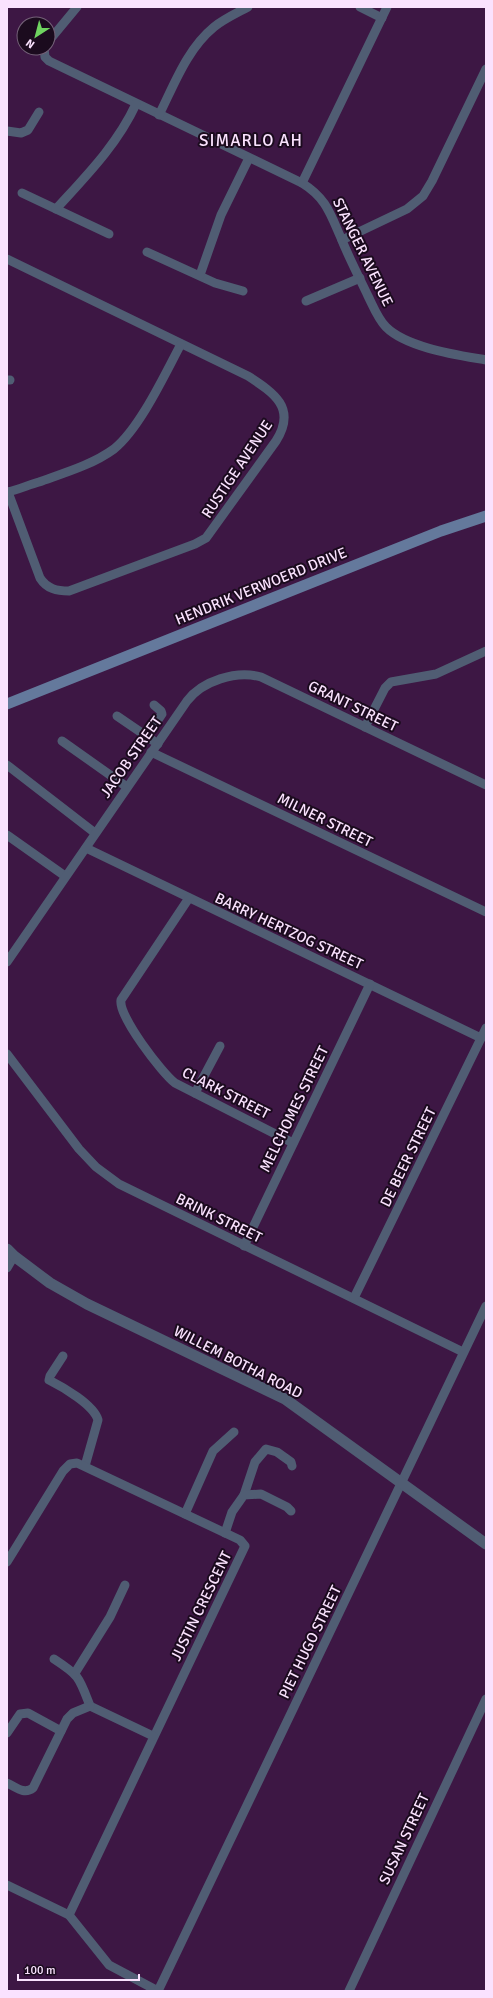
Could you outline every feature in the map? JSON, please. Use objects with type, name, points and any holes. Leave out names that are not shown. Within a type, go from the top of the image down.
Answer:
[{"type":"main road","name":"HENDRIK VERWOERD DRIVE","points":[[7,704],[33,695],[48,687],[441,531],[486,516]]},
{"type":"main road","name":"HENDRIK VERWOERD DRIVE","points":[[7,696],[48,687]]},
{"type":"street","points":[[56,32],[77,7]]},
{"type":"street","points":[[159,115],[187,60],[205,35],[222,21],[248,7]]},
{"type":"street","points":[[360,7],[382,18]]},
{"type":"street","points":[[302,183],[387,7]]},
{"type":"street","name":"STANGER AVENUE","points":[[44,56],[46,59],[136,104],[302,183],[316,193],[325,203],[381,321],[390,331],[408,340],[442,352],[486,360]]},
{"type":"street","points":[[342,240],[407,209],[423,196],[432,181],[486,69]]},
{"type":"street","points":[[56,209],[123,130],[136,104]]},
{"type":"street","points":[[7,131],[21,133],[28,130],[38,112]]},
{"type":"street","points":[[200,275],[221,214],[249,158]]},
{"type":"street","points":[[22,193],[109,234]]},
{"type":"street","points":[[147,252],[222,286],[243,291]]},
{"type":"street","name":"RUSTIGE AVENUE","points":[[7,259],[225,364],[260,384],[278,399],[284,413],[284,423],[280,435],[215,528],[206,538],[195,544],[69,591],[61,591],[49,587],[40,578],[8,492]]},
{"type":"street","points":[[306,302],[360,278]]},
{"type":"street","points":[[8,492],[69,471],[102,456],[115,448],[138,421],[160,385],[181,344]]},
{"type":"street","points":[[365,727],[385,688],[391,682],[436,674],[486,652]]},
{"type":"street","name":"GRANT STREET","points":[[205,686],[236,675],[253,674],[486,785]]},
{"type":"street","name":"JACOB STREET","points":[[86,848],[127,786],[191,696],[205,686]]},
{"type":"street","points":[[147,736],[162,714],[154,704]]},
{"type":"street","points":[[117,716],[158,744]]},
{"type":"street","points":[[62,741],[127,786]]},
{"type":"street","name":"MILNER STREET","points":[[151,752],[486,912]]},
{"type":"street","points":[[7,765],[95,833]]},
{"type":"street","points":[[7,835],[65,876]]},
{"type":"street","points":[[7,962],[65,876],[86,848]]},
{"type":"street","name":"BARRY HERTZOG STREET","points":[[86,848],[481,1038]]},
{"type":"street","name":"CLARK STREET","points":[[189,898],[121,1000],[120,1005],[124,1017],[164,1074],[175,1084],[293,1143]]},
{"type":"street","name":"MELCHOMES STREET","points":[[244,1246],[370,984]]},
{"type":"street","name":"DE BEER STREET","points":[[354,1298],[486,1028]]},
{"type":"street","points":[[195,1093],[220,1046]]},
{"type":"street","name":"BRINK STREET","points":[[7,1054],[79,1149],[96,1167],[131,1191],[463,1352]]},
{"type":"street","points":[[7,1268],[11,1253]]},
{"type":"street","name":"WILLEM BOTHA ROAD","points":[[11,1253],[50,1283],[87,1304],[282,1397],[486,1544]]},
{"type":"street","name":"PIET HUGO STREET","points":[[158,1991],[486,1306]]},
{"type":"street","points":[[63,1356],[49,1380],[78,1398],[95,1414],[98,1420],[85,1466]]},
{"type":"street","points":[[185,1514],[213,1451],[234,1432]]},
{"type":"street","points":[[225,1533],[232,1512],[244,1495],[256,1462],[266,1449],[277,1452],[291,1462],[292,1466]]},
{"type":"street","name":"JUSTIN CRESCENT","points":[[7,1562],[66,1468],[70,1464],[77,1463],[240,1540],[245,1546],[68,1915]]},
{"type":"street","points":[[244,1495],[261,1494],[287,1507],[291,1511]]},
{"type":"street","points":[[75,1673],[115,1609],[125,1586]]},
{"type":"street","points":[[54,1659],[75,1673],[81,1681],[90,1706],[153,1736]]},
{"type":"street","name":"SUSAN STREET","points":[[349,1991],[486,1699]]},
{"type":"street","points":[[7,1783],[24,1791],[28,1791],[33,1788],[67,1719],[73,1713],[90,1706]]},
{"type":"street","points":[[7,1733],[20,1714],[24,1712],[60,1731]]},
{"type":"street","points":[[7,1885],[68,1915],[110,1965],[158,1991]]},
{"type":"district","name":"SIMARLO AH","points":[[251,140]]}]
